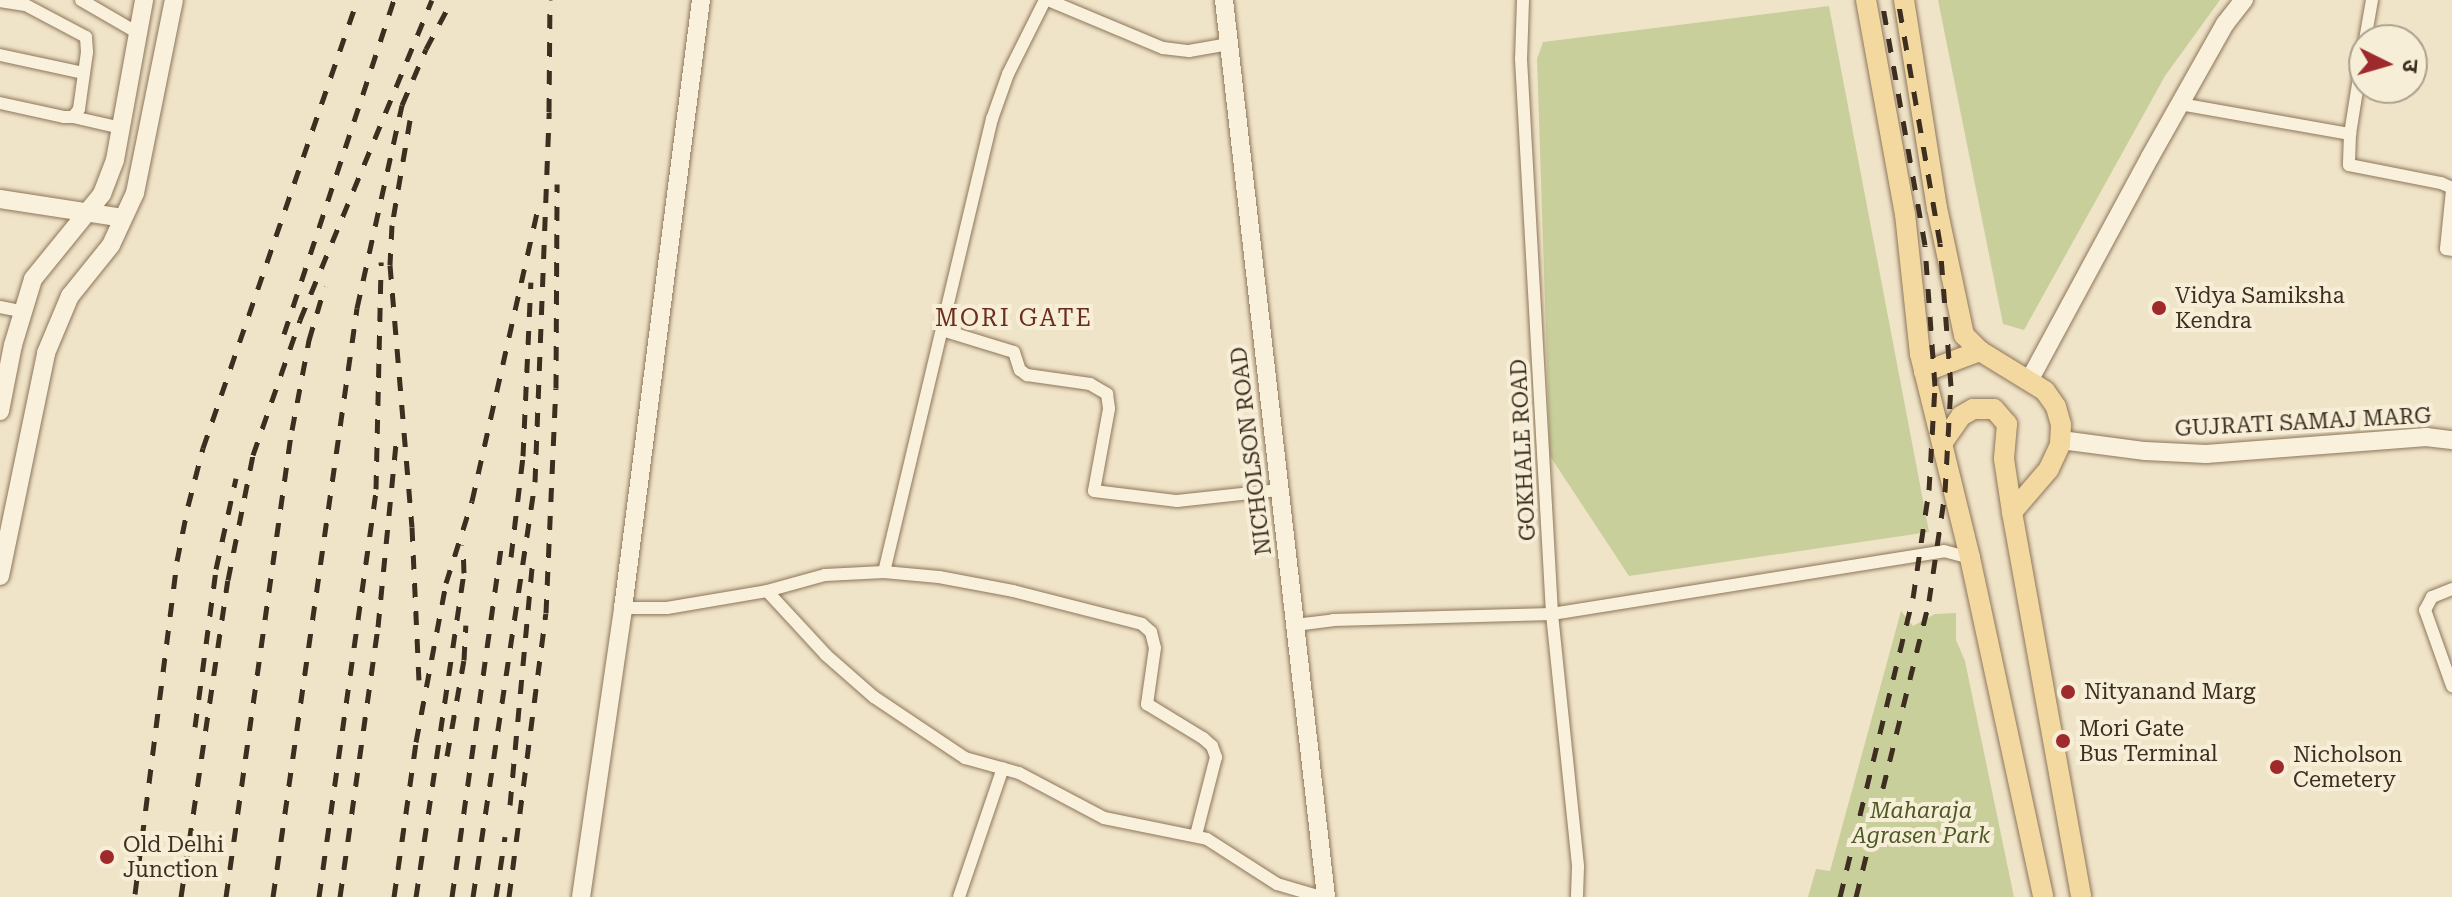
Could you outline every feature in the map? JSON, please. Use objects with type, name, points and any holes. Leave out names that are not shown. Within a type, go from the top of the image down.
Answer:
[{"type":"main road","points":[[1866,0],[1905,214],[1924,372],[1970,558],[2043,897]]},
{"type":"main road","points":[[1904,0],[1937,208],[1964,335],[1980,351],[2030,379],[2045,391],[2056,407],[2061,440],[2049,469],[2012,512]]},
{"type":"main road","points":[[1905,214],[1937,208]]},
{"type":"main road","points":[[1924,372],[1980,351]]},
{"type":"main road","points":[[1943,442],[1967,412],[1986,407],[2000,413],[2008,431],[2004,459],[2012,512],[2081,897]]},
{"type":"street","points":[[81,0],[138,33]]},
{"type":"street","points":[[0,411],[13,345],[33,279],[102,194],[115,160],[144,0]]},
{"type":"street","points":[[0,576],[46,353],[70,296],[111,245],[135,193],[174,0]]},
{"type":"street","points":[[581,897],[623,608],[701,0]]},
{"type":"street","points":[[884,572],[999,97],[1046,0],[1172,51],[1197,51],[1227,44]]},
{"type":"street","name":"NICHOLSON ROAD","points":[[1224,0],[1323,897]]},
{"type":"street","name":"GOKHALE ROAD","points":[[1523,0],[1521,59],[1552,614],[1578,867],[1577,897]]},
{"type":"street","points":[[2030,379],[2225,24],[2244,0]]},
{"type":"street","points":[[2368,24],[2372,0]]},
{"type":"street","points":[[0,1],[21,2],[86,37],[79,109],[73,117]]},
{"type":"street","points":[[0,55],[84,73]]},
{"type":"street","points":[[0,103],[121,128]]},
{"type":"street","points":[[2180,104],[2350,134]]},
{"type":"street","points":[[2355,104],[2349,165],[2441,183],[2452,189],[2446,249],[2452,250]]},
{"type":"street","points":[[0,199],[123,218]]},
{"type":"street","points":[[0,307],[25,312]]},
{"type":"street","points":[[942,330],[1014,352],[1020,370],[1027,375],[1090,384],[1107,394],[1109,409],[1094,491],[1177,501],[1279,490]]},
{"type":"street","name":"GUJRATI SAMAJ MARG","points":[[2061,440],[2145,451],[2206,454],[2426,437],[2452,440]]},
{"type":"street","points":[[1295,625],[1333,620],[1552,614],[1944,551],[1970,558]]},
{"type":"street","points":[[623,608],[667,608],[767,591],[825,575],[884,572],[939,577],[1013,591],[1148,628],[1155,648],[1147,704],[1203,738],[1212,746],[1216,757],[1196,835]]},
{"type":"street","points":[[2452,589],[2432,597],[2425,610],[2452,686]]},
{"type":"street","points":[[767,591],[826,655],[874,697],[965,758],[1031,778],[1104,818],[1196,835],[1277,884],[1323,897]]},
{"type":"street","points":[[959,897],[1003,768]]},
{"type":"green space","points":[[1938,0],[2220,0],[2165,76],[2024,330],[2003,324]]},
{"type":"green space","points":[[1829,6],[1929,532],[1629,576],[1550,456],[1537,59],[1543,42]]},
{"type":"green space","name":"Maharaja Agrasen Park","points":[[1901,611],[1913,626],[1935,614],[1956,613],[1956,640],[1965,661],[2014,897],[1808,897],[1816,869],[1830,871]]},
{"type":"railway","points":[[135,894],[177,561],[188,506],[203,448],[357,0]]},
{"type":"railway","points":[[284,334],[394,0]]},
{"type":"railway","points":[[181,897],[228,580],[253,455],[300,320],[432,0]]},
{"type":"railway","points":[[273,897],[357,308],[402,105],[426,49],[452,0]]},
{"type":"railway","points":[[473,897],[535,482],[549,112],[550,0]]},
{"type":"railway","points":[[1840,897],[1913,598],[1929,490],[1935,386],[1925,245],[1882,0]]},
{"type":"railway","points":[[1856,897],[1929,601],[1945,492],[1951,386],[1940,243],[1898,0]]},
{"type":"railway","points":[[410,120],[392,225],[390,265],[412,527],[419,680]]},
{"type":"railway","points":[[509,897],[546,613],[556,388],[557,184]]},
{"type":"railway","points":[[394,897],[416,742],[446,583],[472,501],[537,212]]},
{"type":"railway","points":[[319,897],[376,489],[381,262]]},
{"type":"railway","points":[[511,557],[523,456],[531,282]]},
{"type":"railway","points":[[226,897],[292,430],[309,340],[325,286]]},
{"type":"railway","points":[[340,897],[378,627],[396,442]]},
{"type":"railway","points":[[195,727],[216,569],[236,478]]},
{"type":"railway","points":[[452,897],[502,541]]},
{"type":"railway","points":[[416,897],[464,573],[463,545]]},
{"type":"railway","points":[[510,805],[532,566]]},
{"type":"railway","points":[[447,756],[464,660],[466,625]]},
{"type":"railway","points":[[496,897],[505,837]]},
{"type":"place","name":"Vidya Samiksha Kendra","points":[[2159,308]]},
{"type":"place","name":"Nityanand Marg","points":[[2068,692]]},
{"type":"place","name":"Mori Gate Bus Terminal","points":[[2063,741]]},
{"type":"place","name":"Nicholson Cemetery","points":[[2277,767]]},
{"type":"place","name":"Old Delhi Junction","points":[[107,857]]},
{"type":"district","name":"MORI GATE","points":[[1014,319]]}]
